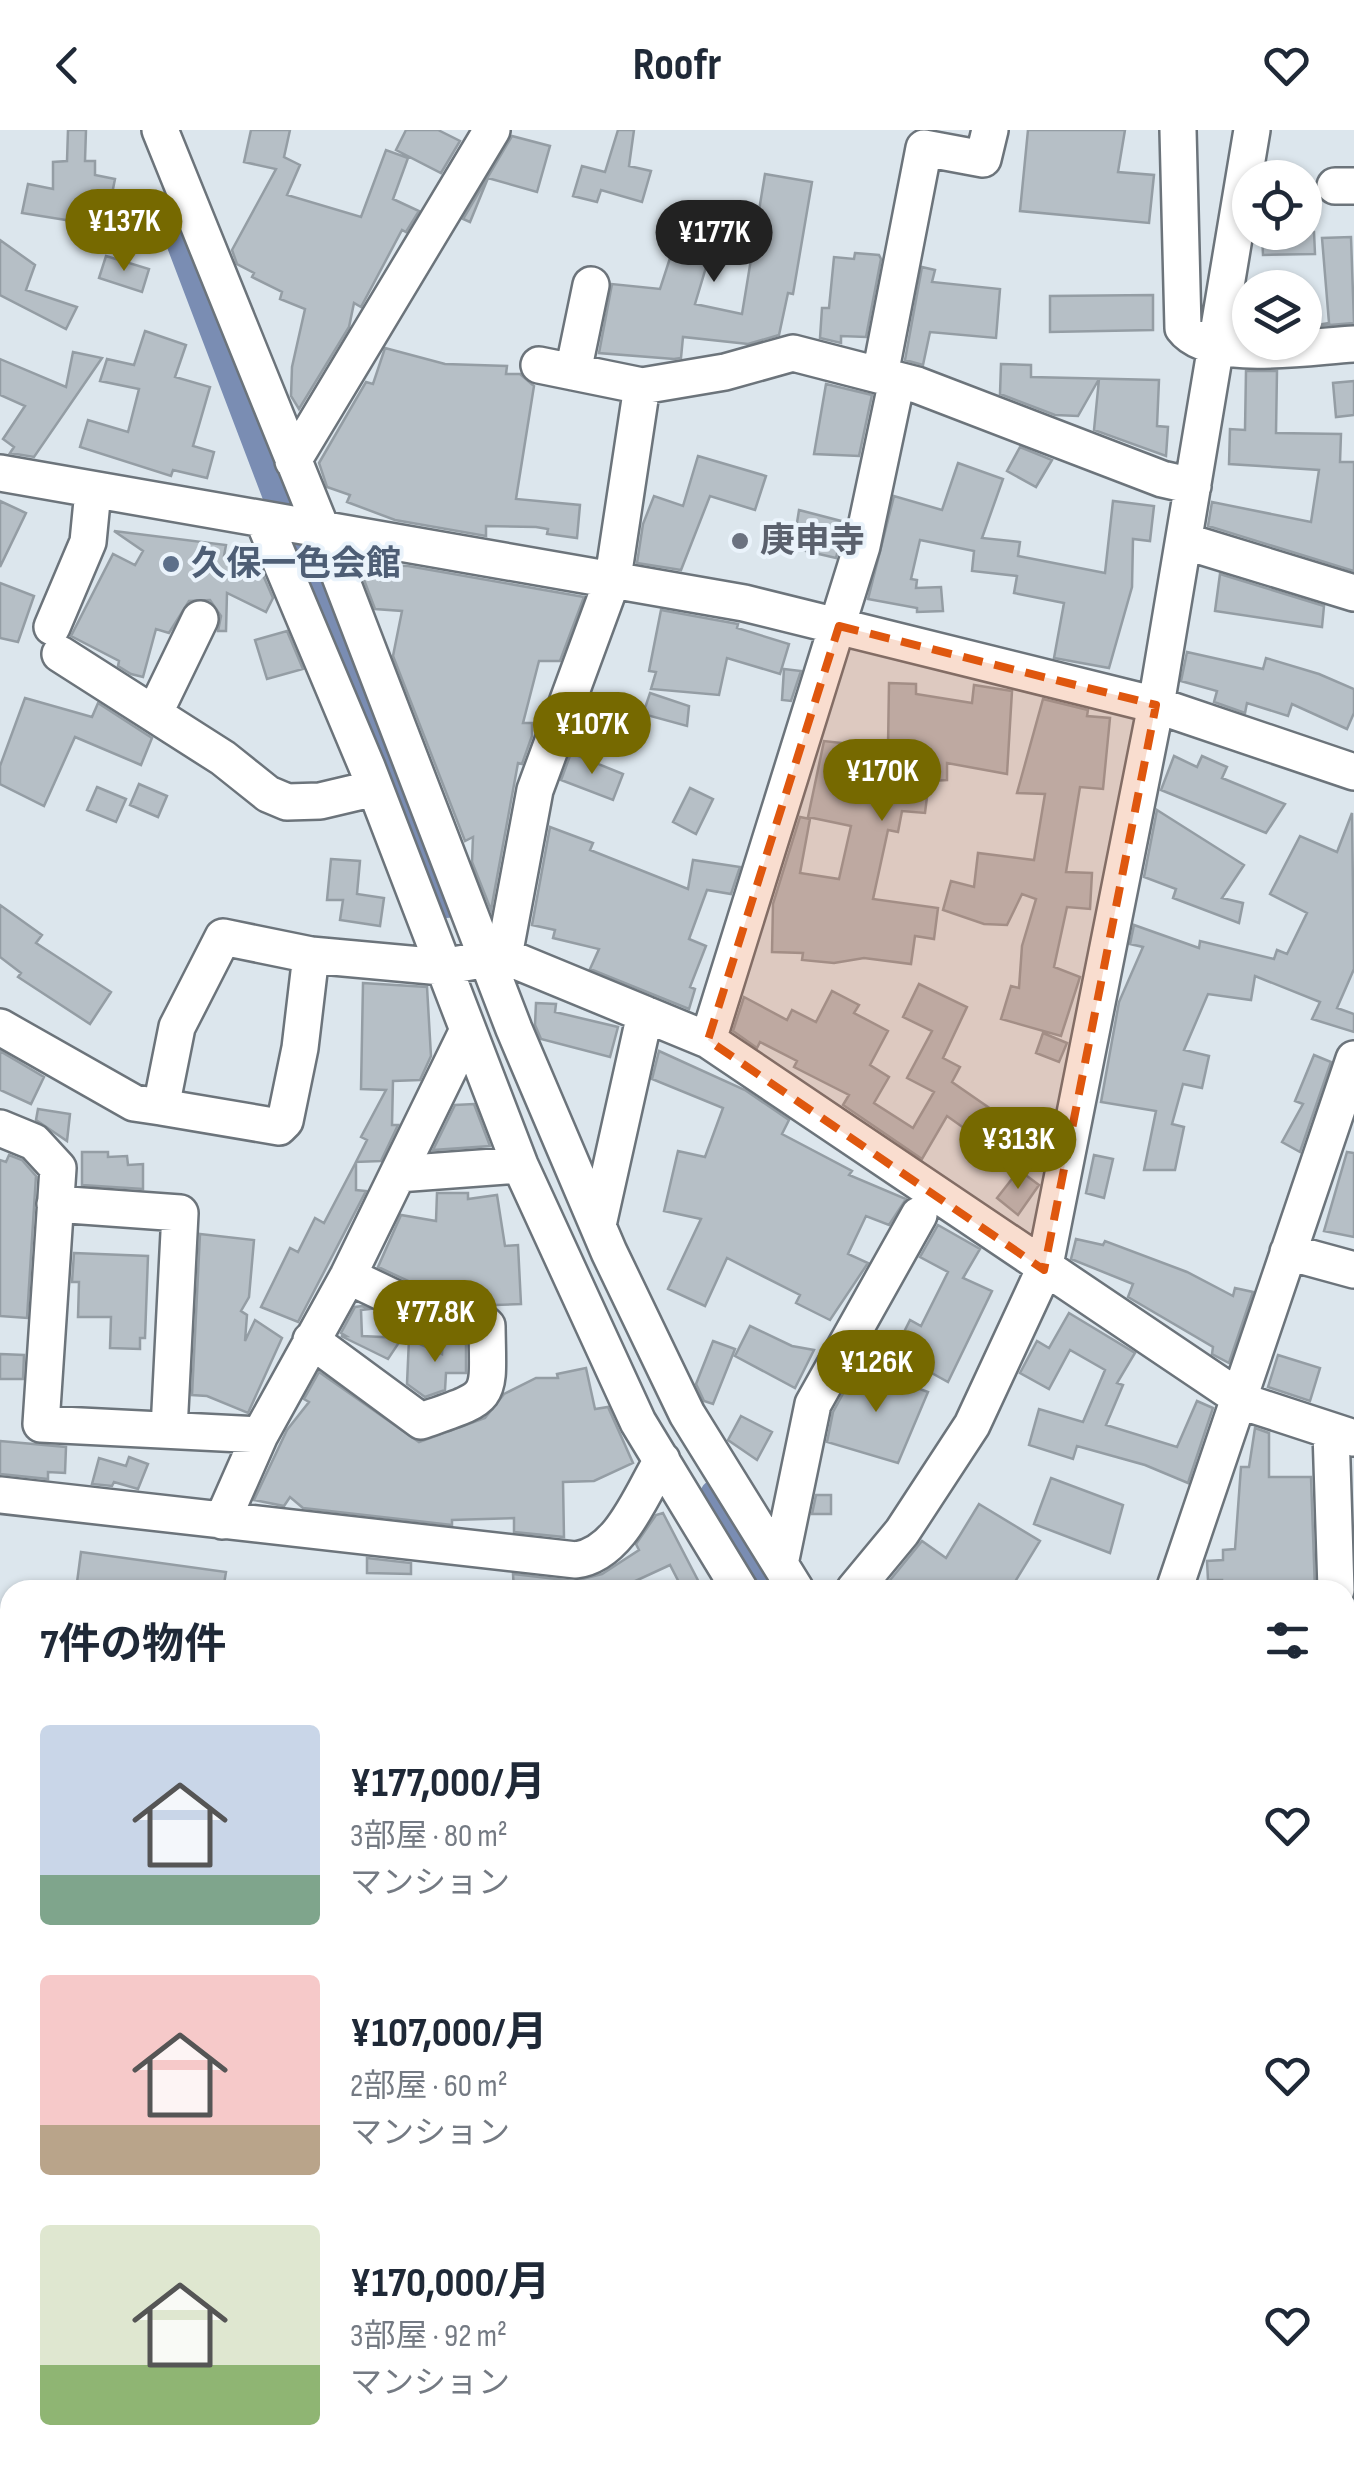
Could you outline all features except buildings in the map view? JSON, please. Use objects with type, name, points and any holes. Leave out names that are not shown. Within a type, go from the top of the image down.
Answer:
[{"type":"street","points":[[160,130],[322,532],[473,962]]},
{"type":"street","points":[[293,461],[492,130]]},
{"type":"street","points":[[708,1040],[867,527],[924,148],[982,160],[990,130]]},
{"type":"street","points":[[1178,130],[1183,328],[1192,340],[1216,349],[1354,344]]},
{"type":"street","points":[[862,1580],[902,1532],[972,1425],[1044,1270],[1156,705],[1252,130]]},
{"type":"street","points":[[591,285],[556,368],[642,386],[724,372],[793,353],[888,378],[1162,479],[1194,486]]},
{"type":"street","points":[[222,1521],[260,1434],[348,1276],[466,1034],[473,962],[613,578],[642,386]]},
{"type":"street","points":[[0,474],[322,532],[672,587],[1156,705],[1351,764]]},
{"type":"street","points":[[93,490],[88,542],[56,640],[268,794],[288,802],[320,801],[375,788]]},
{"type":"street","points":[[271,523],[375,788],[473,962],[687,1414],[788,1577]]},
{"type":"street","points":[[1184,541],[1354,592]]},
{"type":"street","points":[[154,714],[200,619]]},
{"type":"street","points":[[161,1108],[177,1027],[222,937],[311,954],[473,962],[645,1014],[708,1040],[965,1211],[1044,1270],[1240,1398],[1342,1434],[1336,1580]]},
{"type":"street","points":[[0,1027],[134,1102],[279,1127],[285,1121],[300,1048],[311,954]]},
{"type":"street","points":[[598,1225],[645,1014]]},
{"type":"street","points":[[466,1034],[520,1165],[638,1422],[734,1580]]},
{"type":"street","points":[[1177,1580],[1354,1059]]},
{"type":"street","points":[[0,1128],[34,1142],[55,1160],[41,1424],[260,1434]]},
{"type":"street","points":[[398,1174],[520,1165]]},
{"type":"street","points":[[55,1204],[180,1212],[169,1430]]},
{"type":"street","points":[[788,1577],[813,1404],[919,1216]]},
{"type":"street","points":[[1288,1252],[1354,1270]]},
{"type":"street","points":[[311,1340],[421,1421],[482,1398],[488,1387],[487,1326],[475,1314],[434,1316],[348,1276]]},
{"type":"street","points":[[0,1495],[576,1560],[594,1558],[609,1546],[662,1460]]},
{"type":"highlighted area","points":[[839,626],[1156,705],[1044,1270],[708,1040]]},
{"type":"waterway","points":[[184,233],[321,593],[446,897]]},
{"type":"waterway","points":[[720,1498],[768,1580]]},
{"type":"place","name":"庚申寺","points":[[740,541]]},
{"type":"place","name":"久保一色会館","points":[[171,564]]}]
